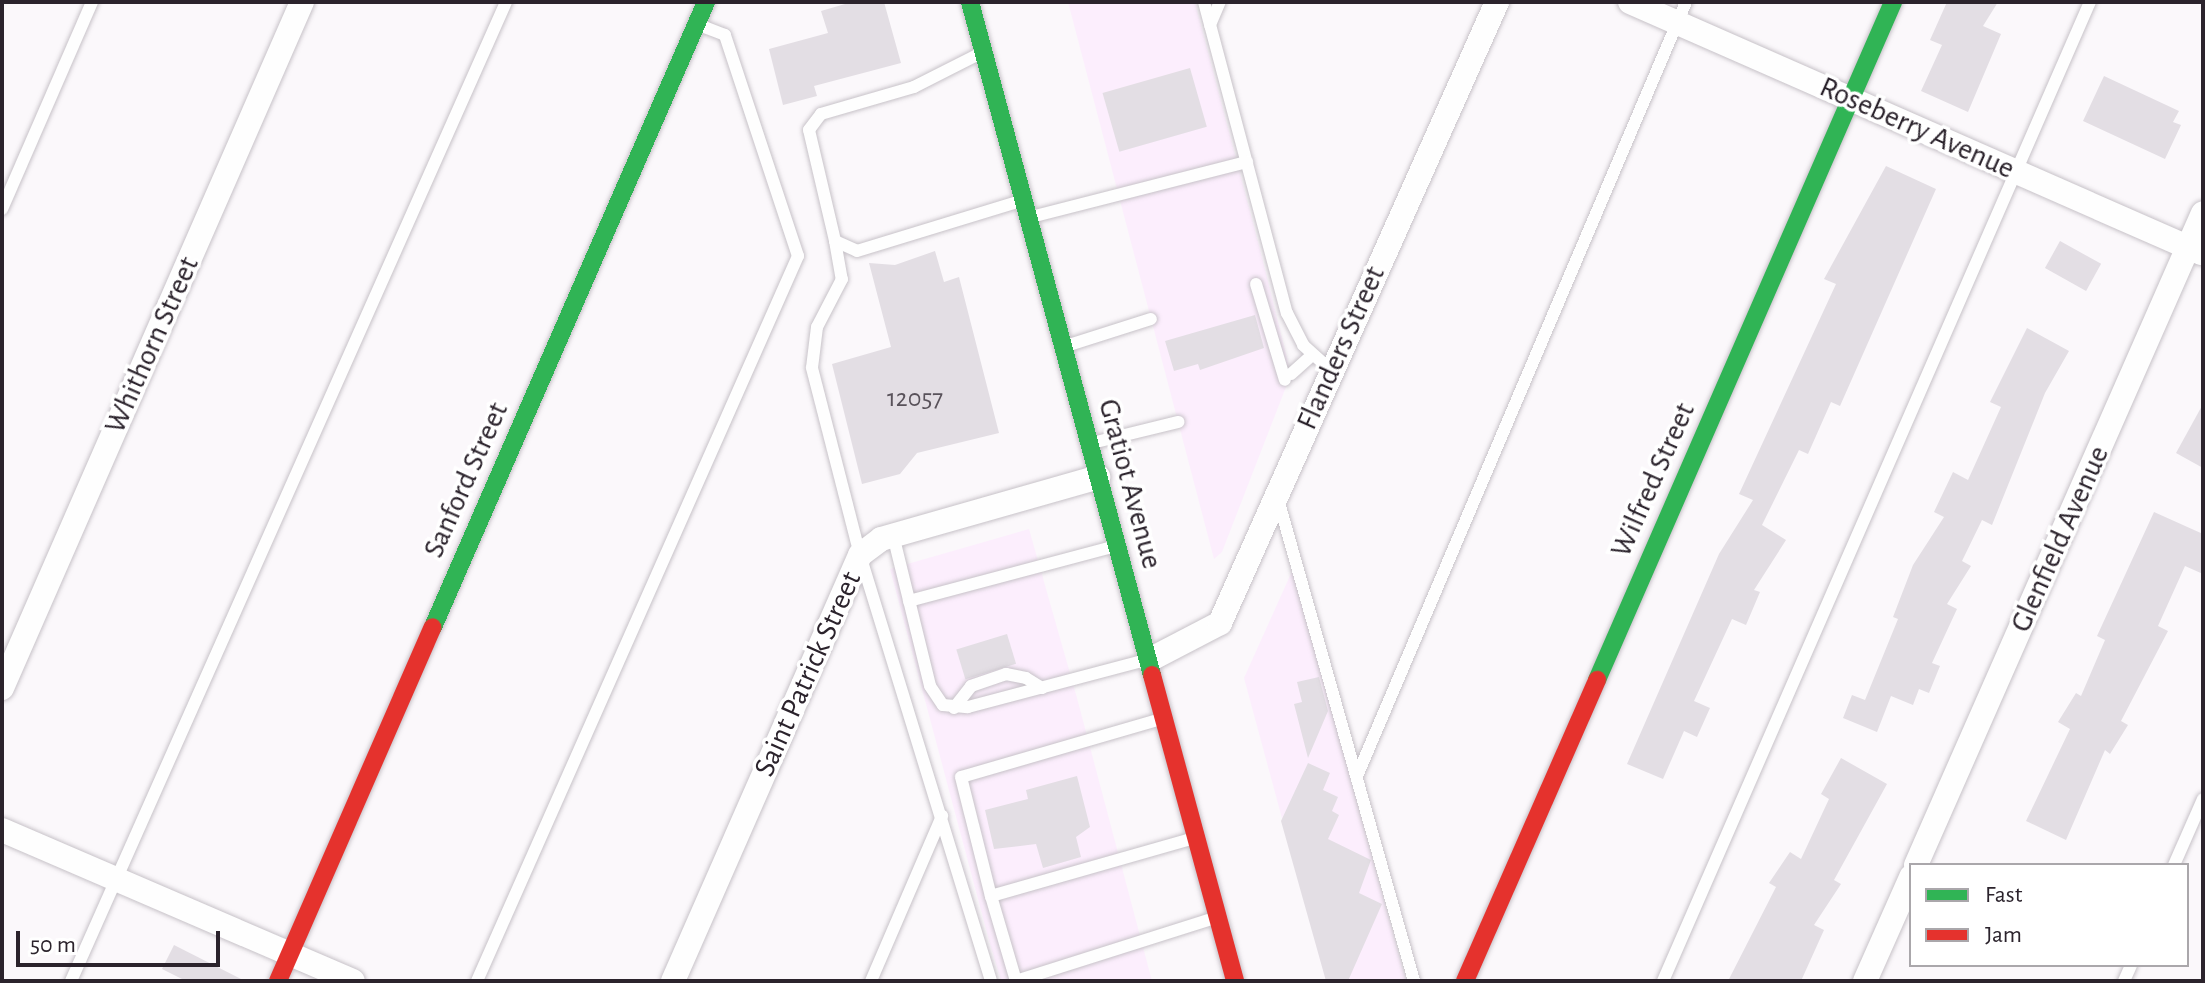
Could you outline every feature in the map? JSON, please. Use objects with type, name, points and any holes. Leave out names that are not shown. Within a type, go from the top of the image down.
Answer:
[{"type":"street","name":"Whithorn Street","points":[[2,688],[302,2]]},
{"type":"street","name":"Sanford Street","points":[[278,981],[706,2]]},
{"type":"street","name":"Gratiot Avenue","points":[[970,2],[1235,981]]},
{"type":"street","name":"Flanders Street","points":[[1149,660],[1220,623],[1276,494],[1322,363],[1497,2]]},
{"type":"street","name":"Roseberry Avenue","points":[[1630,2],[1682,12],[1851,99],[2196,250]]},
{"type":"street","name":"Wilfred Street","points":[[1465,981],[1893,2]]},
{"type":"street","name":"Glenfield Avenue","points":[[1917,863],[2196,250],[2203,213]]},
{"type":"street","name":"Saint Patrick Street","points":[[673,981],[860,555],[893,535],[1098,477]]},
{"type":"street","points":[[2,830],[353,981]]},
{"type":"street","points":[[1865,981],[1909,882]]},
{"type":"lane","points":[[2,209],[92,2]]},
{"type":"lane","points":[[71,981],[506,2]]},
{"type":"lane","points":[[1204,2],[1247,162],[1267,281],[1288,377],[1322,363],[1267,281]]},
{"type":"lane","points":[[1210,25],[1220,2]]},
{"type":"lane","points":[[1663,981],[2090,2]]},
{"type":"lane","points":[[1357,776],[1682,12]]},
{"type":"lane","points":[[477,981],[798,256],[725,35],[696,24]]},
{"type":"lane","points":[[984,52],[914,87],[821,114],[809,130],[842,279],[817,327],[812,368],[860,555],[991,981]]},
{"type":"lane","points":[[835,241],[857,251],[1026,209],[1247,162]]},
{"type":"lane","points":[[1063,347],[1151,319]]},
{"type":"lane","points":[[1089,444],[1178,422]]},
{"type":"lane","points":[[1276,494],[1414,981]]},
{"type":"lane","points":[[893,535],[930,686],[936,698],[954,708],[1149,660]]},
{"type":"lane","points":[[909,601],[1117,546]]},
{"type":"lane","points":[[954,708],[971,686],[1006,674],[1026,678],[1042,688]]},
{"type":"lane","points":[[1165,718],[961,777],[991,896],[1016,981],[1218,917]]},
{"type":"lane","points":[[2175,863],[2203,799]]},
{"type":"lane","points":[[871,981],[942,816]]},
{"type":"lane","points":[[991,896],[1197,837]]},
{"type":"shaded area","points":[[1068,2],[1195,2],[1260,249],[1291,374],[1222,552],[1214,559]]},
{"type":"shaded area","points":[[1029,529],[1152,981],[1001,981],[990,944],[890,569]]},
{"type":"shaded area","points":[[1293,569],[1406,981],[1326,981],[1244,678]]},
{"type":"building","points":[[852,2],[884,2],[901,63],[814,86],[817,96],[783,105],[769,49],[828,33],[821,11]]},
{"type":"building","points":[[1947,2],[1998,2],[1983,26],[2001,34],[1968,112],[1921,91],[1942,45],[1930,40]]},
{"type":"building","points":[[1190,68],[1207,127],[1119,152],[1103,93]]},
{"type":"building","points":[[2104,76],[2179,111],[2173,122],[2181,125],[2165,159],[2083,121]]},
{"type":"building","points":[[1886,166],[1936,189],[1840,406],[1831,402],[1808,454],[1799,450],[1762,525],[1786,540],[1754,590],[1760,592],[1746,625],[1732,619],[1694,701],[1710,708],[1697,737],[1684,731],[1663,779],[1627,764],[1719,554],[1753,500],[1739,494],[1836,284],[1824,279]]},
{"type":"building","points":[[2060,241],[2101,264],[2086,291],[2045,268]]},
{"type":"building","points":[[935,251],[944,282],[959,277],[999,433],[917,453],[900,474],[862,484],[832,364],[891,347],[869,263],[895,265]]},
{"type":"building","points":[[1255,315],[1264,348],[1200,370],[1198,364],[1174,371],[1165,341]]},
{"type":"building","points":[[2027,328],[2069,351],[2045,393],[1992,525],[1982,520],[1962,561],[1971,566],[1947,604],[1957,609],[1932,663],[1940,666],[1929,693],[1919,689],[1913,705],[1891,696],[1877,732],[1843,718],[1852,695],[1865,700],[1898,619],[1893,617],[1913,565],[1944,517],[1934,512],[1953,472],[1968,480],[2001,407],[1990,402]]},
{"type":"building","points":[[2203,404],[2203,468],[2176,453]]},
{"type":"building","points":[[2154,512],[2203,534],[2203,574],[2185,566],[2158,626],[2168,631],[2121,721],[2128,725],[2110,754],[2105,750],[2066,840],[2026,821],[2070,729],[2058,722],[2076,693],[2081,696],[2105,640],[2097,636]]},
{"type":"building","points":[[1007,634],[1016,664],[965,679],[956,649]]},
{"type":"building","points":[[1319,677],[1328,711],[1308,758],[1294,704],[1302,702],[1297,682]]},
{"type":"building","points":[[1841,758],[1887,784],[1834,880],[1841,884],[1814,925],[1824,930],[1801,981],[1728,981],[1776,887],[1769,883],[1790,852],[1801,859],[1829,799],[1821,794]]},
{"type":"building","points":[[1308,763],[1330,773],[1323,790],[1338,797],[1332,811],[1339,815],[1328,839],[1371,860],[1359,893],[1382,904],[1348,981],[1326,981],[1281,821]]},
{"type":"building","points":[[1077,776],[1090,827],[1076,837],[1081,857],[1043,868],[1036,844],[994,849],[985,810],[1028,799],[1026,790]]},
{"type":"building","points":[[174,945],[245,981],[186,981],[162,969]]},
{"type":"traffic: fast","points":[[433,627],[706,2]]},
{"type":"traffic: fast","points":[[970,2],[1152,675]]},
{"type":"traffic: fast","points":[[1597,680],[1893,2]]},
{"type":"traffic: jam","points":[[278,981],[433,627]]},
{"type":"traffic: jam","points":[[1152,675],[1235,981]]},
{"type":"traffic: jam","points":[[1465,981],[1597,680]]}]
